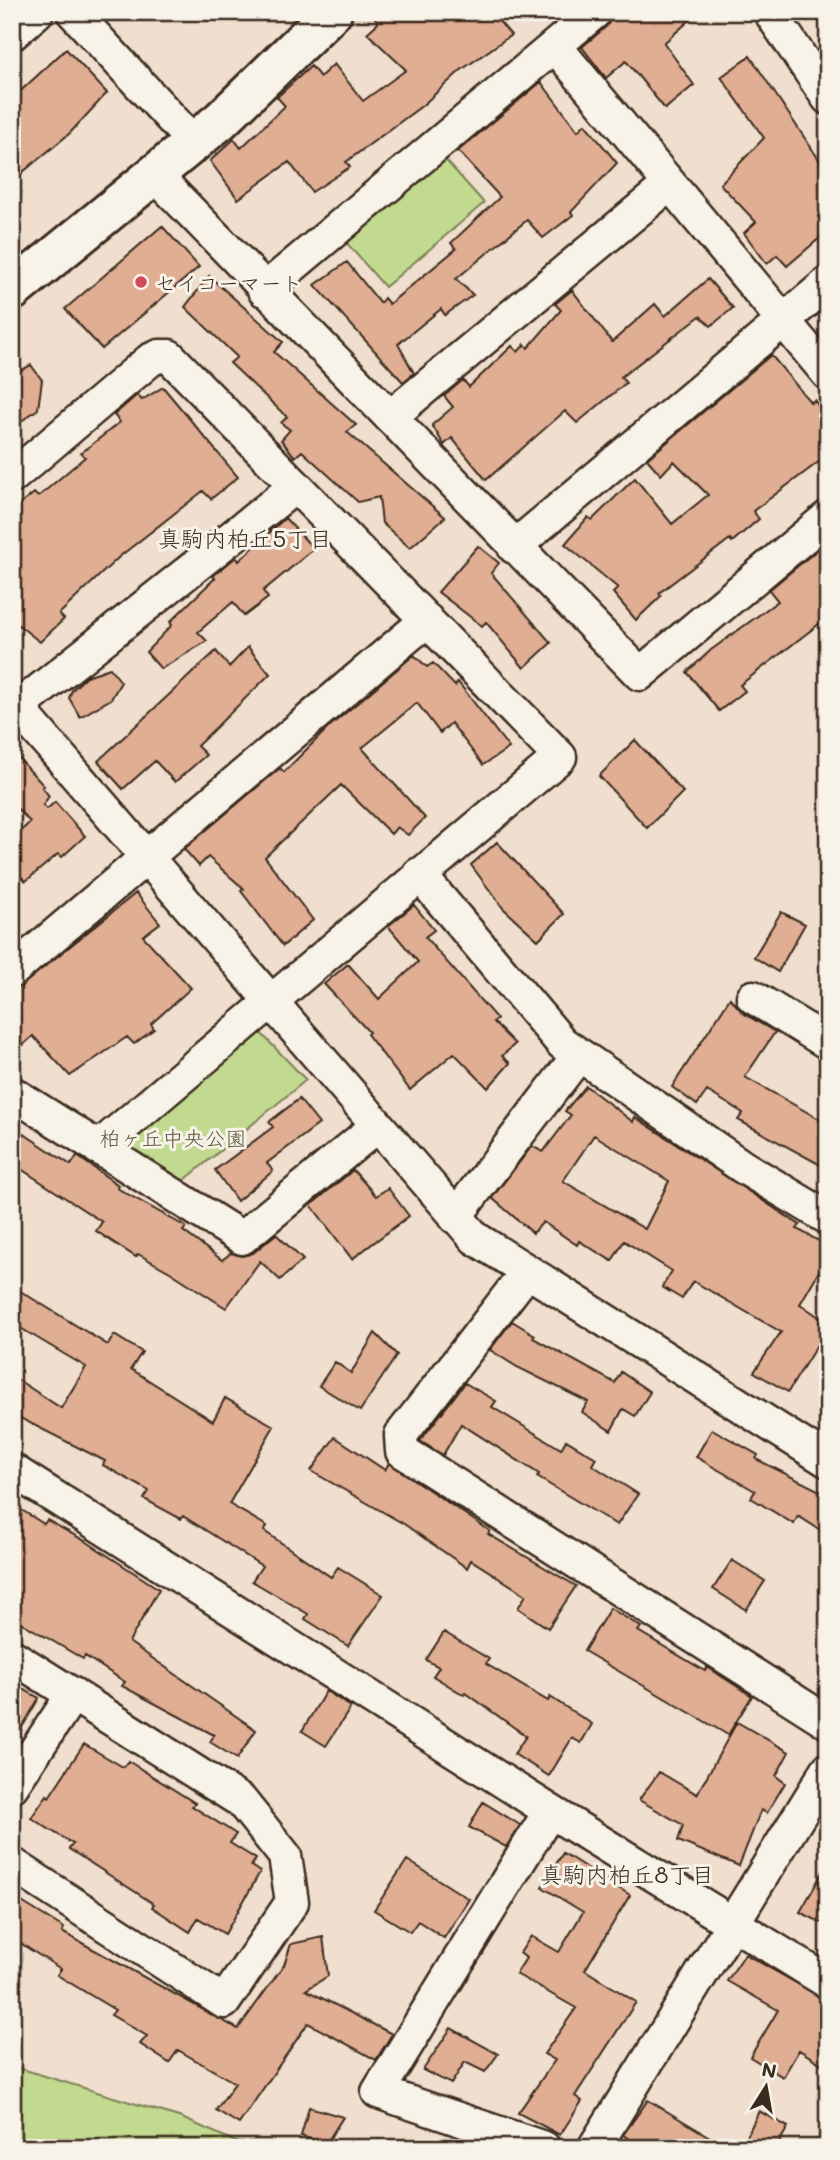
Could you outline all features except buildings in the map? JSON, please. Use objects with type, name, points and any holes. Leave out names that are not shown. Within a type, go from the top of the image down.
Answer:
[{"type":"street","points":[[12,34],[37,12]]},
{"type":"street","points":[[73,12],[194,144]]},
{"type":"street","points":[[264,290],[595,12]]},
{"type":"street","points":[[770,12],[828,98]]},
{"type":"street","points":[[12,291],[253,93],[323,15]]},
{"type":"street","points":[[555,46],[828,374]]},
{"type":"street","points":[[155,175],[640,674],[828,517]]},
{"type":"street","points":[[390,417],[670,184]]},
{"type":"street","points":[[514,547],[828,283]]},
{"type":"street","points":[[12,477],[159,356],[169,356],[560,757],[98,1148]]},
{"type":"street","points":[[296,486],[14,707],[148,856],[475,1238],[828,1461]]},
{"type":"street","points":[[12,971],[427,620]]},
{"type":"street","points":[[419,874],[562,1043],[743,1167],[828,1218]]},
{"type":"street","points":[[753,997],[828,1044]]},
{"type":"street","points":[[455,1217],[578,1056]]},
{"type":"street","points":[[12,1093],[242,1238],[377,1126]]},
{"type":"street","points":[[527,1272],[401,1434],[402,1451],[828,1722]]},
{"type":"street","points":[[12,1470],[550,1811],[828,1982]]},
{"type":"street","points":[[12,1656],[241,1801],[285,1856],[292,1902],[224,2002],[12,1864]]},
{"type":"street","points":[[12,1786],[73,1694]]},
{"type":"street","points":[[594,2148],[828,1769]]},
{"type":"street","points":[[544,2148],[378,2092],[550,1811]]},
{"type":"green space","points":[[435,148],[484,203],[385,287],[338,233]]},
{"type":"green space","name":"柏ヶ丘中央公園","points":[[255,1027],[306,1080],[175,1188],[115,1150]]},
{"type":"green space","points":[[12,2066],[182,2118],[250,2148],[12,2148]]},
{"type":"place","name":"セイコーマート","points":[[141,282]]},
{"type":"district","name":"真駒内柏丘5丁目","points":[[245,538]]},
{"type":"district","name":"真駒内柏丘8丁目","points":[[627,1874]]}]
